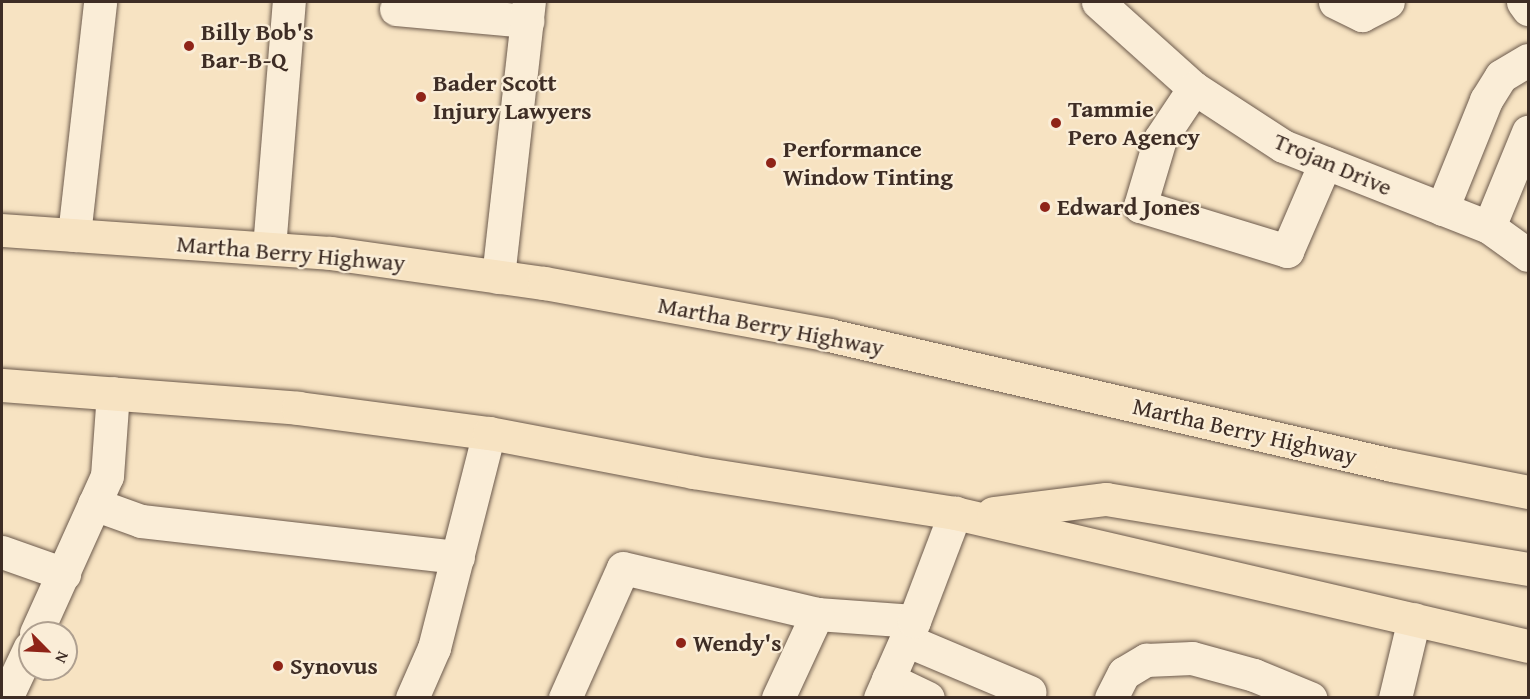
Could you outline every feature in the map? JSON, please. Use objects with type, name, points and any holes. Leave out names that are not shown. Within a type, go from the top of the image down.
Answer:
[{"type":"main road","name":"Martha Berry Highway","points":[[2,230],[330,253],[498,277],[829,334],[1392,465],[1528,492]]},
{"type":"main road","points":[[2,385],[298,408],[489,433],[693,472],[962,515],[1528,646]]},
{"type":"main road","points":[[962,515],[1106,499],[1528,569]]},
{"type":"street","points":[[74,235],[100,2]]},
{"type":"street","points":[[269,248],[289,2]]},
{"type":"street","name":"Trojan Drive","points":[[1098,2],[1194,88],[1283,146],[1489,227],[1528,255]]},
{"type":"street","points":[[1335,2],[1362,15],[1388,2]]},
{"type":"street","points":[[1523,2],[1528,9]]},
{"type":"street","points":[[396,9],[528,11],[498,277]]},
{"type":"street","points":[[1442,209],[1486,100],[1501,76],[1528,60]]},
{"type":"street","points":[[1194,88],[1160,140],[1140,206],[1287,251],[1325,163]]},
{"type":"street","points":[[1489,227],[1528,132]]},
{"type":"street","points":[[42,621],[107,476],[113,393]]},
{"type":"street","points":[[412,698],[434,648],[489,433]]},
{"type":"street","points":[[94,504],[141,521],[458,557]]},
{"type":"street","points":[[928,698],[884,688],[962,515]]},
{"type":"street","points":[[5,560],[64,574]]},
{"type":"street","points":[[565,698],[623,568],[817,614],[910,630],[1030,692]]},
{"type":"street","points":[[778,698],[817,614]]},
{"type":"street","points":[[1395,698],[1414,619]]},
{"type":"street","points":[[1111,698],[1124,674],[1146,660],[1192,658],[1254,675],[1310,698]]},
{"type":"street","points":[[6,698],[18,672]]},
{"type":"place","name":"Billy Bob's Bar-B-Q","points":[[189,46]]},
{"type":"place","name":"Bader Scott Injury Lawyers","points":[[421,97]]},
{"type":"place","name":"Tammie Pero Agency","points":[[1056,123]]},
{"type":"place","name":"Performance Window Tinting","points":[[771,163]]},
{"type":"place","name":"Edward Jones","points":[[1045,207]]},
{"type":"place","name":"Wendy's","points":[[681,643]]},
{"type":"place","name":"Synovus","points":[[278,666]]}]
